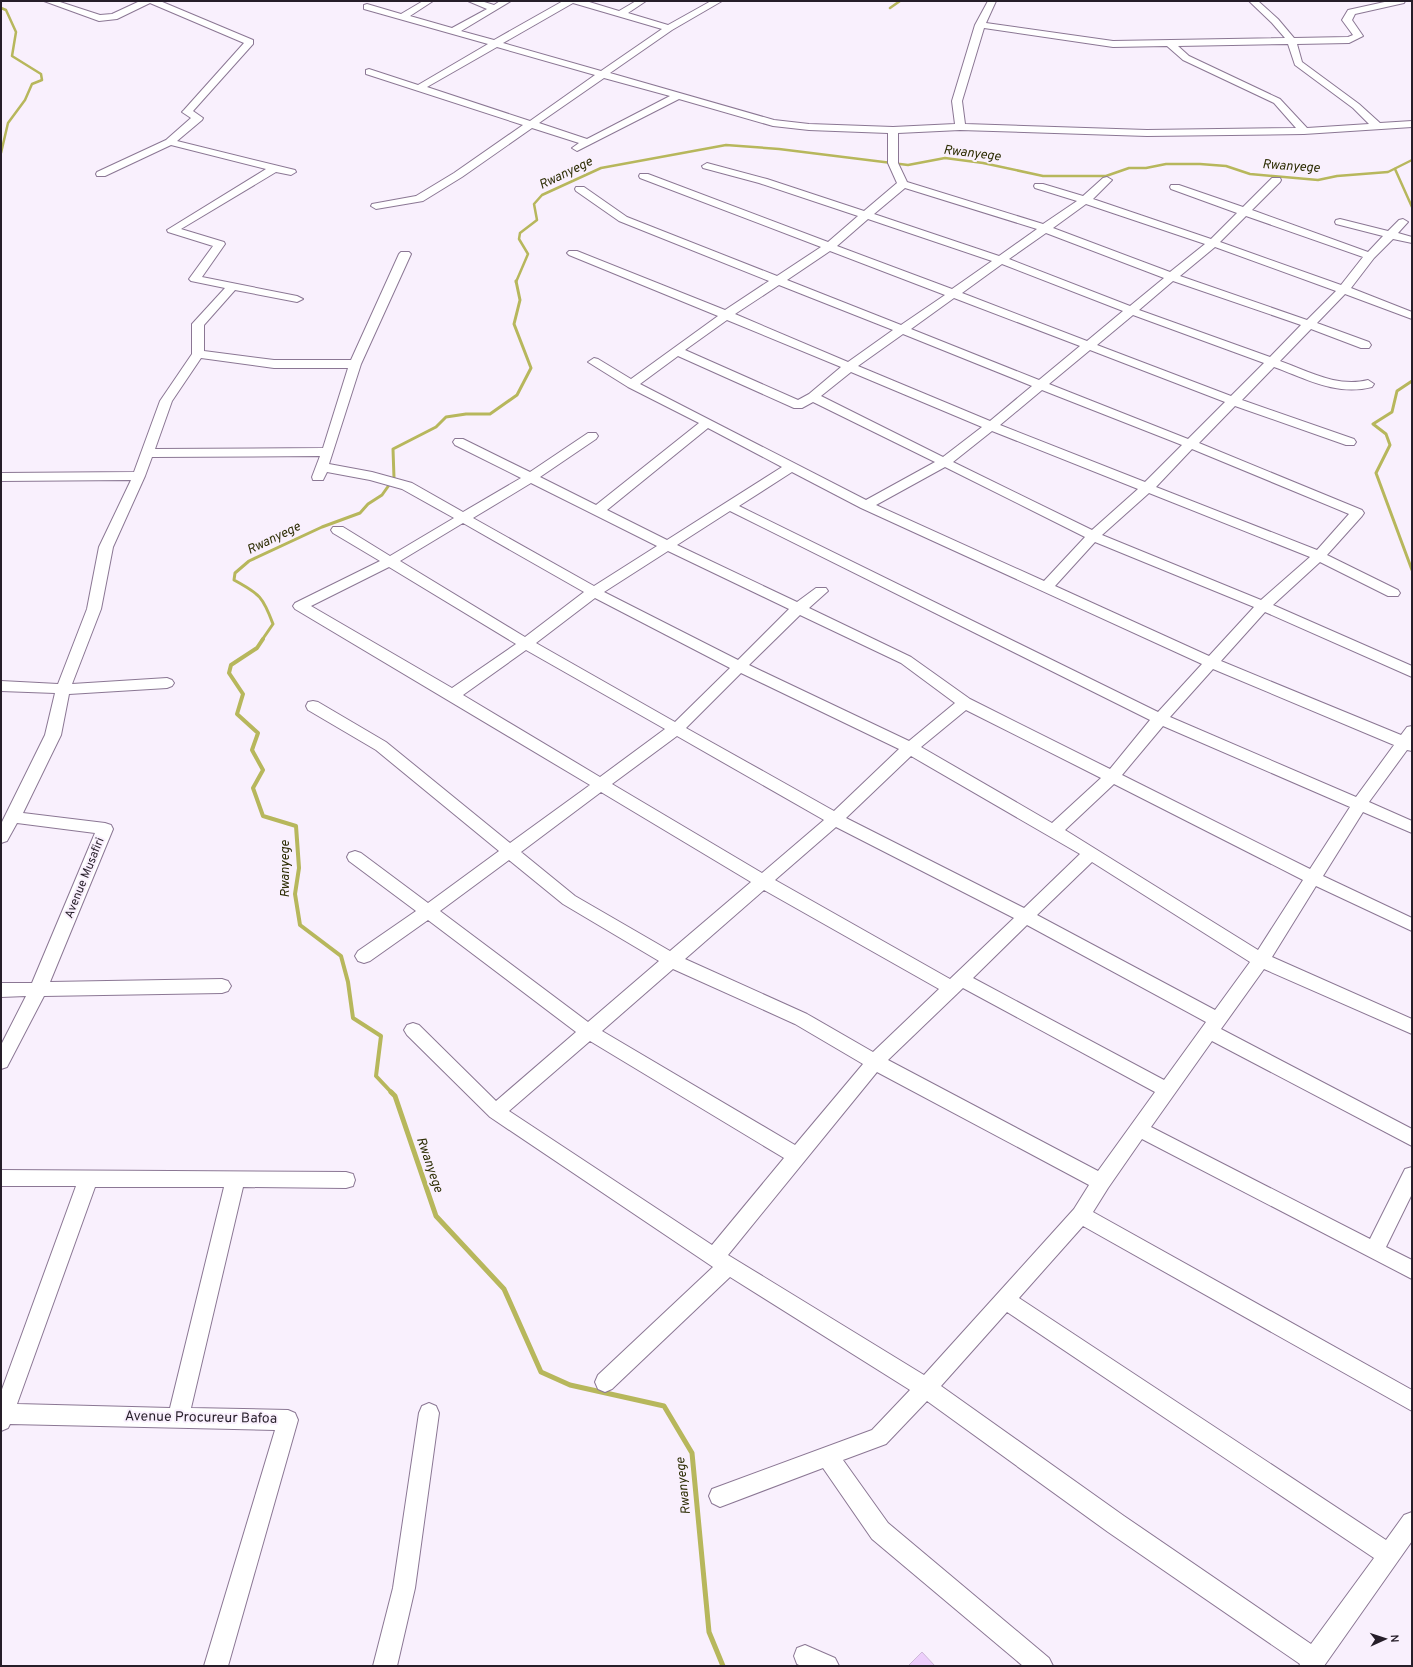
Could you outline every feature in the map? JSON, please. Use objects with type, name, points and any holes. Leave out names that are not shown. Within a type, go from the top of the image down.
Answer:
[{"type":"street","points":[[48,1],[99,18],[114,17],[147,1]]},
{"type":"street","points":[[101,174],[170,142],[198,118],[187,112],[250,42],[152,1]]},
{"type":"street","points":[[402,17],[429,1]]},
{"type":"street","points":[[472,1],[494,8]]},
{"type":"street","points":[[454,32],[507,1]]},
{"type":"street","points":[[419,88],[569,1]]},
{"type":"street","points":[[576,1],[669,28]]},
{"type":"street","points":[[622,14],[642,1]]},
{"type":"street","points":[[376,206],[419,199],[458,175],[669,28],[718,1]]},
{"type":"street","points":[[960,127],[957,101],[980,25],[992,1]]},
{"type":"street","points":[[1253,1],[1275,20],[1292,40],[1298,63],[1356,106],[1377,126]]},
{"type":"street","points":[[980,25],[1113,44],[1349,40],[1358,36],[1347,20],[1351,12],[1401,1]]},
{"type":"street","points":[[367,7],[773,123],[809,127],[893,130],[960,127],[1147,133],[1304,131],[1412,124]]},
{"type":"street","points":[[1169,43],[1186,58],[1277,101],[1304,131]]},
{"type":"street","points":[[369,72],[586,142]]},
{"type":"street","points":[[574,150],[586,142],[678,96]]},
{"type":"street","points":[[893,130],[893,164],[903,184],[1044,228],[1172,277],[1365,345]]},
{"type":"street","points":[[170,142],[291,172]]},
{"type":"street","points":[[707,166],[763,180],[1000,260],[1132,311],[1337,386],[1357,387],[1368,384]]},
{"type":"street","points":[[275,168],[172,230],[220,244],[195,279],[297,299]]},
{"type":"street","points":[[644,176],[1234,401],[1350,442]]},
{"type":"street","points":[[677,351],[798,405],[813,397],[850,366],[1086,199],[1107,180]]},
{"type":"street","points":[[866,505],[942,463],[991,426],[1090,346],[1213,243],[1276,180]]},
{"type":"street","points":[[632,384],[726,315],[830,246],[903,184]]},
{"type":"street","points":[[1039,186],[1086,199],[1213,243],[1344,289],[1412,316]]},
{"type":"street","points":[[1175,187],[1370,256]]},
{"type":"street","points":[[580,189],[623,219],[777,282],[1042,384],[1357,513],[1319,556],[1263,606],[1160,719],[1112,777],[1054,831]]},
{"type":"street","points":[[1340,222],[1412,240]]},
{"type":"street","points":[[1045,588],[1093,536],[1146,488],[1344,289],[1370,256],[1403,222]]},
{"type":"street","points":[[573,253],[850,366],[991,426],[1319,556],[1393,593]]},
{"type":"street","points":[[405,254],[355,364],[328,452],[320,472],[372,476],[407,486],[594,592],[740,666],[910,748],[1091,853],[1261,960],[1412,1027]]},
{"type":"street","points":[[1,837],[13,817],[53,735],[63,689],[94,609],[106,547],[139,476],[166,400],[198,354],[198,324],[232,286]]},
{"type":"street","points":[[198,354],[274,364],[355,364]]},
{"type":"street","points":[[594,362],[632,384],[866,505],[1211,663],[1409,740],[1359,806],[1261,960],[1101,1182],[1081,1215],[926,1388],[879,1437],[827,1455],[720,1496]]},
{"type":"street","points":[[813,397],[942,463],[1093,536],[1263,606],[1412,672]]},
{"type":"street","points":[[597,511],[707,423]]},
{"type":"street","points":[[592,436],[530,478],[389,562],[300,606],[452,695],[764,882],[956,984],[1167,1090]]},
{"type":"street","points":[[458,442],[597,511],[906,660],[965,703],[1313,878],[1412,925]]},
{"type":"street","points":[[148,453],[328,452]]},
{"type":"street","points":[[452,695],[526,644],[594,592],[790,467]]},
{"type":"street","points":[[1,477],[139,476]]},
{"type":"street","points":[[728,506],[1160,719],[1359,806],[1412,827]]},
{"type":"street","points":[[338,530],[526,644],[676,729],[835,819],[1025,916],[1214,1026],[1412,1138]]},
{"type":"street","points":[[364,956],[427,912],[676,729],[799,608],[821,591]]},
{"type":"street","points":[[1,686],[63,689],[167,683]]},
{"type":"street","points":[[496,1112],[764,882],[835,819],[910,748],[965,703]]},
{"type":"street","points":[[313,706],[381,746],[569,900],[673,961],[801,1019],[875,1062],[1101,1182]]},
{"type":"street","name":"Avenue Musafiri","points":[[1,1062],[38,990],[105,829],[13,817]]},
{"type":"street","points":[[604,1382],[721,1262],[797,1156],[875,1062],[1091,853]]},
{"type":"street","points":[[355,857],[590,1032],[797,1156]]},
{"type":"street","points":[[1,990],[222,986]]},
{"type":"street","points":[[413,1030],[496,1112],[721,1262],[926,1388],[1313,1663],[1412,1523]]},
{"type":"street","points":[[1139,1129],[1412,1270]]},
{"type":"street","points":[[1374,1250],[1412,1174]]},
{"type":"street","points":[[1,1178],[346,1180]]},
{"type":"street","points":[[2,1416],[88,1178]]},
{"type":"street","points":[[178,1417],[234,1180]]},
{"type":"street","points":[[1081,1215],[1412,1401]]},
{"type":"street","points":[[1005,1300],[1389,1555]]},
{"type":"street","points":[[385,1666],[404,1588],[429,1413]]},
{"type":"street","name":"Avenue Procureur Bafoa","points":[[2,1416],[178,1417],[288,1420],[216,1666]]},
{"type":"street","points":[[827,1455],[880,1531],[1041,1666]]},
{"type":"street","points":[[804,1656],[827,1666]]},
{"type":"building","points":[[922,1652],[935,1666],[908,1666]]},
{"type":"waterway","points":[[890,8],[900,1]]},
{"type":"waterway","points":[[1,8],[6,10],[16,32],[12,56],[41,74],[42,80],[32,84],[25,100],[8,123],[1,153]]},
{"type":"waterway","name":"Rwanyege","points":[[516,282],[528,254],[519,239],[520,233],[537,220],[534,204],[542,195],[601,168],[726,145],[779,149],[908,165],[945,158],[983,163],[1043,176],[1106,176],[1129,168],[1146,168],[1166,164],[1200,164],[1226,166],[1250,174],[1318,180],[1337,176],[1388,172],[1412,160]]},
{"type":"waterway","points":[[1395,169],[1412,207]]},
{"type":"waterway","name":"Rwanyege","points":[[262,640],[273,624],[270,615],[260,597],[250,589],[234,580],[235,573],[249,561],[322,527],[360,513],[368,504],[382,495],[394,478],[393,449],[436,427],[446,417],[466,414],[490,414],[517,395],[531,368],[514,324],[520,300],[516,282]]},
{"type":"waterway","points":[[1412,381],[1397,391],[1392,412],[1373,424],[1386,434],[1390,445],[1376,473],[1412,570]]},
{"type":"waterway","name":"Rwanyege","points":[[263,639],[257,648],[231,665],[229,673],[243,694],[237,714],[258,733],[252,750],[263,770],[253,788],[263,816],[296,826],[299,868],[295,894],[300,925],[341,956],[348,982],[353,1018],[381,1036],[376,1076],[392,1093]]},
{"type":"waterway","name":"Rwanyege","points":[[392,1093],[395,1096],[436,1216],[504,1289],[541,1372],[570,1385],[664,1406],[692,1453],[709,1632],[723,1666]]}]
